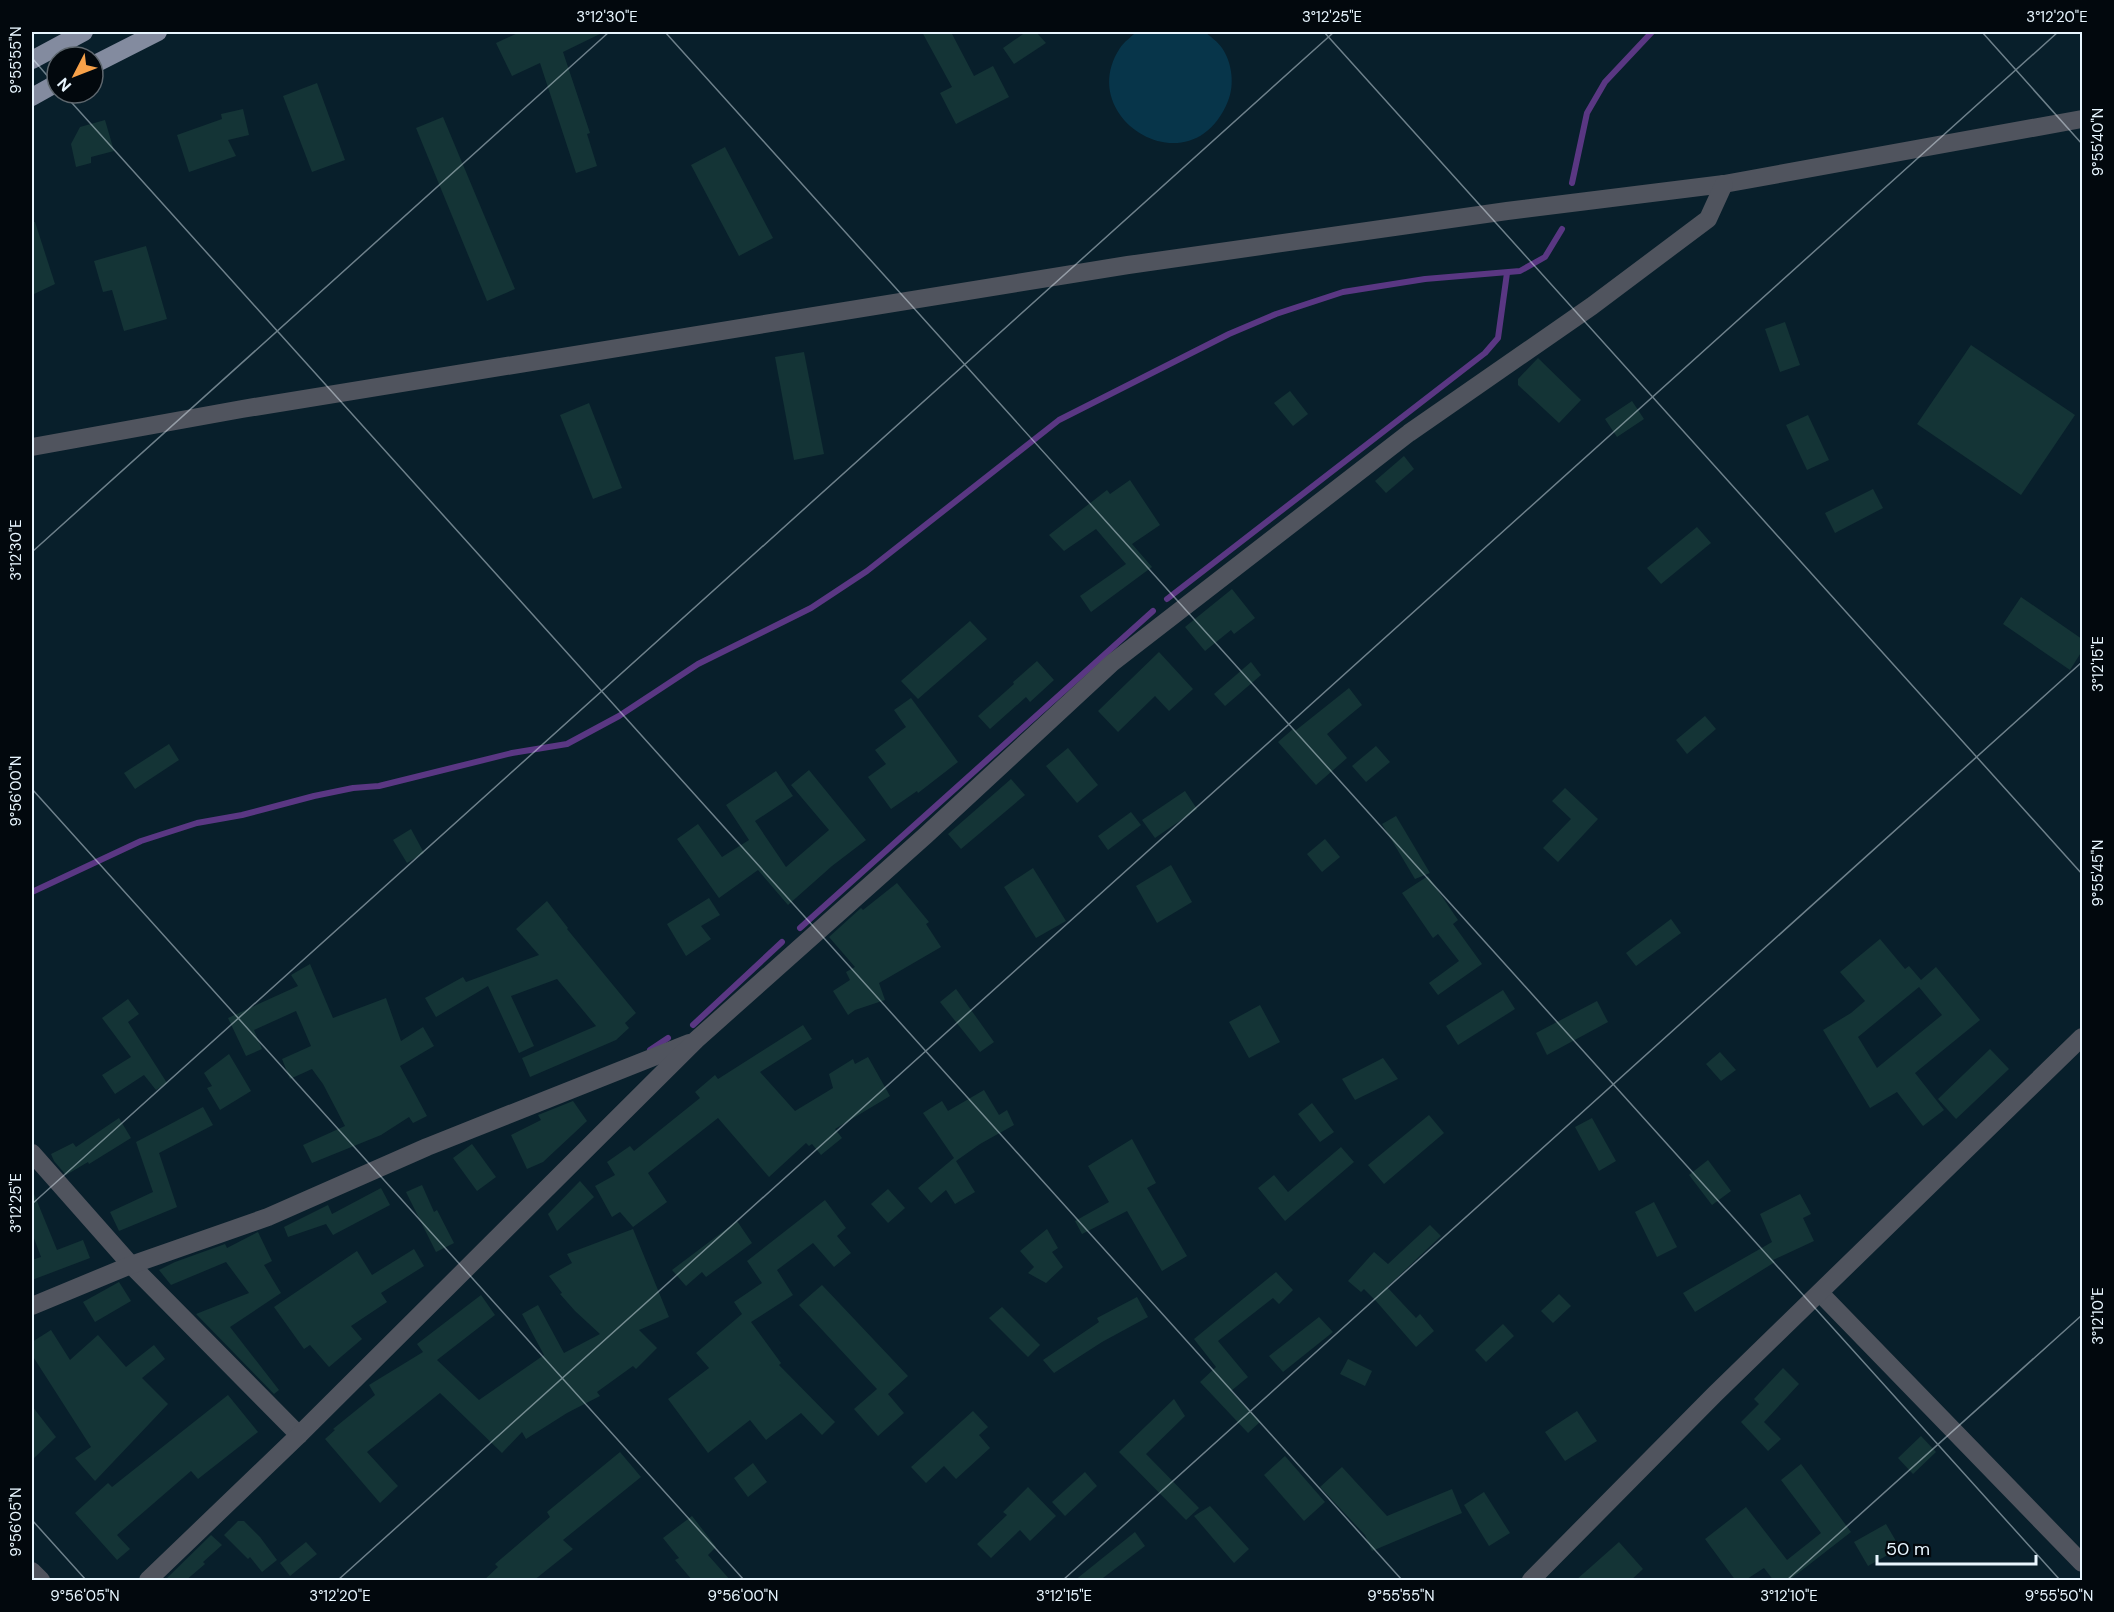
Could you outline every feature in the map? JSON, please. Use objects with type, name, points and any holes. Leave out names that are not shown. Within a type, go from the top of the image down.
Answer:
[{"type":"main road","points":[[32,60],[84,32]]},
{"type":"main road","points":[[105,59],[158,32]]},
{"type":"street","points":[[32,447],[242,409],[1128,265],[1508,211],[1724,184],[2082,119]]},
{"type":"street","points":[[148,1581],[299,1435],[696,1040],[925,836],[1112,663],[1409,433],[1592,306],[1708,219],[1724,184]]},
{"type":"street","points":[[1531,1581],[1715,1394],[2082,1037]]},
{"type":"street","points":[[32,1306],[131,1264],[268,1217],[427,1147],[696,1040]]},
{"type":"street","points":[[32,1153],[131,1264],[299,1435]]},
{"type":"street","points":[[1820,1293],[2082,1563]]},
{"type":"street","points":[[32,1571],[41,1581]]},
{"type":"shaded area","points":[[1136,32],[1205,32],[1225,54],[1232,81],[1228,101],[1211,127],[1189,141],[1166,143],[1143,135],[1124,120],[1112,99],[1110,74],[1120,48]]},
{"type":"building","points":[[520,32],[604,32],[563,52],[590,133],[587,134],[597,166],[576,173],[540,63],[512,76],[496,43]]},
{"type":"building","points":[[922,32],[951,32],[974,76],[993,66],[1009,97],[956,124],[940,93],[952,87]]},
{"type":"building","points":[[1026,32],[1036,32],[1046,43],[1014,64],[1003,48]]},
{"type":"building","points":[[317,83],[345,160],[312,172],[283,96]]},
{"type":"building","points":[[243,109],[249,135],[228,140],[236,156],[189,172],[177,135],[222,119],[221,114]]},
{"type":"building","points":[[443,117],[515,289],[487,301],[416,128]]},
{"type":"building","points":[[105,120],[114,151],[91,157],[91,163],[76,167],[71,144],[80,127]]},
{"type":"building","points":[[725,147],[773,238],[739,256],[691,165]]},
{"type":"building","points":[[32,222],[35,222],[55,284],[32,295]]},
{"type":"building","points":[[146,246],[167,319],[124,331],[112,290],[103,292],[94,261]]},
{"type":"building","points":[[1785,322],[1800,365],[1780,372],[1765,329]]},
{"type":"building","points":[[1971,345],[2075,415],[2021,495],[1917,424]]},
{"type":"building","points":[[804,352],[824,454],[794,460],[775,357]]},
{"type":"building","points":[[1538,358],[1581,400],[1559,423],[1518,385],[1518,379]]},
{"type":"building","points":[[1290,391],[1308,414],[1293,426],[1274,403]]},
{"type":"building","points":[[1632,401],[1644,419],[1617,437],[1605,419]]},
{"type":"building","points":[[589,403],[622,488],[593,499],[560,415]]},
{"type":"building","points":[[1808,415],[1829,460],[1807,470],[1786,425]]},
{"type":"building","points":[[1404,456],[1414,469],[1386,493],[1375,481]]},
{"type":"building","points":[[1130,480],[1160,525],[1132,544],[1152,567],[1091,612],[1080,596],[1126,564],[1096,529],[1064,551],[1049,535],[1107,490],[1110,494]]},
{"type":"building","points":[[1873,489],[1883,508],[1835,533],[1825,513]]},
{"type":"building","points":[[1697,527],[1711,543],[1661,584],[1647,568]]},
{"type":"building","points":[[1232,589],[1255,618],[1234,634],[1231,630],[1205,651],[1185,627]]},
{"type":"building","points":[[2021,597],[2082,639],[2082,651],[2070,670],[2003,624]]},
{"type":"building","points":[[970,621],[987,639],[918,699],[901,681]]},
{"type":"building","points":[[1159,652],[1193,689],[1169,711],[1155,696],[1118,732],[1098,711]]},
{"type":"building","points":[[1037,661],[1054,680],[1030,702],[1026,697],[990,729],[978,716]]},
{"type":"building","points":[[1251,662],[1261,675],[1225,706],[1214,694]]},
{"type":"building","points":[[1349,688],[1362,705],[1327,734],[1347,758],[1316,785],[1278,742]]},
{"type":"building","points":[[911,698],[958,762],[918,793],[917,791],[891,809],[868,777],[886,764],[875,750],[906,727],[894,710]]},
{"type":"building","points":[[1705,716],[1716,729],[1687,754],[1676,740]]},
{"type":"building","points":[[169,744],[179,760],[135,789],[124,773]]},
{"type":"building","points":[[1376,746],[1390,762],[1366,782],[1352,766]]},
{"type":"building","points":[[1068,748],[1098,785],[1077,803],[1046,766]]},
{"type":"building","points":[[809,770],[866,840],[788,905],[758,870],[719,898],[677,839],[698,824],[722,857],[749,840],[726,805],[776,771],[793,796],[755,821],[786,867],[829,830],[791,785]]},
{"type":"building","points":[[1011,779],[1025,795],[961,849],[948,834]]},
{"type":"building","points":[[1565,788],[1598,819],[1558,862],[1543,848],[1571,819],[1552,801]]},
{"type":"building","points":[[1185,791],[1197,809],[1155,838],[1142,820]]},
{"type":"building","points":[[1131,812],[1141,825],[1108,850],[1098,836]]},
{"type":"building","points":[[1396,816],[1430,873],[1415,879],[1382,824]]},
{"type":"building","points":[[411,829],[424,853],[407,863],[393,840]]},
{"type":"building","points":[[1325,839],[1340,857],[1322,872],[1307,854]]},
{"type":"building","points":[[1171,865],[1192,902],[1157,923],[1136,886]]},
{"type":"building","points":[[1033,868],[1066,921],[1036,938],[1004,887]]},
{"type":"building","points":[[1428,876],[1458,920],[1453,924],[1482,964],[1438,995],[1429,983],[1459,961],[1438,934],[1433,938],[1402,893]]},
{"type":"building","points":[[897,883],[929,922],[926,924],[941,947],[879,983],[885,1000],[855,1010],[848,1015],[833,991],[850,980],[846,972],[855,967],[829,937],[861,908],[863,910]]},
{"type":"building","points":[[709,898],[720,915],[701,926],[711,939],[686,956],[667,924]]},
{"type":"building","points":[[547,901],[636,1013],[625,1023],[629,1028],[616,1040],[530,1077],[522,1058],[596,1026],[557,979],[511,996],[534,1046],[519,1053],[488,986],[436,1017],[425,998],[463,977],[466,982],[539,955],[516,929]]},
{"type":"building","points":[[1671,919],[1681,933],[1636,966],[1626,953]]},
{"type":"building","points":[[1880,939],[1905,969],[1909,966],[1921,980],[1936,967],[1980,1020],[1915,1073],[1944,1110],[1923,1126],[1897,1092],[1870,1108],[1823,1030],[1851,1013],[1865,1001],[1840,972]],"holes":[[[1919,987],[1942,1015],[1877,1068],[1858,1037]]]},
{"type":"building","points":[[310,964],[333,1018],[386,998],[401,1041],[423,1027],[434,1046],[400,1066],[427,1116],[413,1123],[409,1117],[381,1135],[312,1163],[303,1145],[345,1126],[323,1084],[312,1069],[290,1079],[282,1059],[311,1046],[296,1011],[254,1030],[262,1049],[246,1056],[228,1018],[298,986],[291,975]]},
{"type":"building","points":[[956,989],[994,1042],[980,1052],[940,1002]]},
{"type":"building","points":[[1503,990],[1515,1009],[1458,1045],[1446,1026]]},
{"type":"building","points":[[128,999],[139,1014],[128,1022],[167,1083],[156,1090],[144,1075],[115,1094],[102,1075],[131,1057],[102,1018]]},
{"type":"building","points":[[1597,1001],[1608,1022],[1547,1055],[1536,1033]]},
{"type":"building","points":[[1260,1005],[1280,1042],[1249,1058],[1229,1022]]},
{"type":"building","points":[[803,1025],[812,1039],[760,1072],[795,1111],[833,1088],[829,1074],[853,1059],[855,1064],[868,1057],[890,1096],[835,1129],[842,1138],[821,1155],[812,1144],[809,1146],[806,1143],[769,1177],[718,1118],[648,1173],[667,1202],[633,1227],[620,1212],[612,1217],[595,1186],[615,1175],[607,1162],[630,1146],[634,1151],[700,1098],[695,1092],[715,1075],[718,1079]]},
{"type":"building","points":[[1990,1049],[2009,1069],[1956,1119],[1938,1099]]},
{"type":"building","points":[[1720,1052],[1736,1070],[1721,1081],[1706,1064]]},
{"type":"building","points":[[229,1054],[251,1091],[220,1110],[207,1088],[212,1086],[204,1073]]},
{"type":"building","points":[[1383,1058],[1398,1079],[1355,1100],[1342,1079]]},
{"type":"building","points":[[984,1090],[999,1115],[1007,1110],[1014,1125],[956,1161],[975,1192],[955,1204],[946,1190],[931,1203],[918,1188],[954,1158],[923,1113],[942,1101],[948,1111]]},
{"type":"building","points":[[573,1101],[587,1121],[543,1162],[527,1169],[511,1135],[541,1120],[538,1115]]},
{"type":"building","points":[[1312,1103],[1334,1132],[1320,1142],[1298,1114]]},
{"type":"building","points":[[203,1107],[213,1125],[159,1153],[177,1207],[119,1231],[110,1212],[153,1192],[136,1142]]},
{"type":"building","points":[[1429,1115],[1444,1133],[1384,1184],[1368,1165]]},
{"type":"building","points":[[119,1118],[131,1138],[89,1164],[88,1162],[66,1175],[54,1161],[51,1154],[73,1143],[76,1147]]},
{"type":"building","points":[[1592,1118],[1616,1161],[1599,1171],[1575,1127]]},
{"type":"building","points":[[1132,1139],[1156,1183],[1147,1188],[1187,1256],[1162,1271],[1127,1211],[1082,1234],[1075,1221],[1109,1202],[1088,1166]]},
{"type":"building","points":[[472,1144],[496,1177],[477,1191],[453,1158]]},
{"type":"building","points":[[1341,1147],[1354,1162],[1285,1221],[1258,1188],[1274,1175],[1288,1192]]},
{"type":"building","points":[[1708,1160],[1731,1191],[1712,1205],[1689,1175]]},
{"type":"building","points":[[580,1181],[594,1197],[557,1231],[548,1214]]},
{"type":"building","points":[[422,1185],[434,1212],[437,1210],[454,1243],[436,1252],[406,1192]]},
{"type":"building","points":[[381,1188],[390,1205],[333,1235],[326,1224],[288,1237],[284,1227],[328,1205],[332,1214]]},
{"type":"building","points":[[32,1189],[57,1250],[83,1240],[90,1258],[32,1280],[32,1260],[41,1257],[32,1233]]},
{"type":"building","points":[[888,1189],[905,1208],[888,1223],[871,1204]]},
{"type":"building","points":[[1800,1194],[1811,1214],[1803,1218],[1814,1241],[1773,1260],[1775,1262],[1695,1312],[1683,1293],[1772,1242],[1760,1214]]},
{"type":"building","points":[[825,1200],[846,1228],[837,1236],[851,1253],[834,1267],[813,1243],[777,1270],[793,1295],[751,1322],[781,1363],[779,1365],[835,1422],[822,1435],[801,1413],[766,1440],[750,1420],[708,1453],[668,1399],[709,1368],[696,1353],[742,1314],[734,1302],[762,1283],[747,1261]]},
{"type":"building","points":[[1654,1202],[1677,1247],[1657,1257],[1635,1212]]},
{"type":"building","points":[[737,1221],[752,1243],[706,1277],[702,1272],[686,1286],[672,1270]]},
{"type":"building","points":[[1430,1225],[1441,1236],[1387,1287],[1416,1318],[1420,1314],[1434,1331],[1416,1347],[1364,1289],[1361,1292],[1348,1281],[1374,1252],[1388,1264]]},
{"type":"building","points":[[633,1229],[669,1317],[639,1330],[657,1348],[636,1369],[633,1366],[597,1392],[600,1396],[567,1413],[526,1439],[522,1432],[502,1453],[440,1393],[367,1452],[398,1486],[380,1503],[325,1439],[335,1430],[333,1429],[375,1395],[369,1385],[423,1352],[417,1344],[481,1295],[495,1315],[437,1360],[479,1400],[544,1355],[522,1314],[538,1305],[564,1353],[600,1334],[560,1294],[562,1293],[549,1276],[572,1263],[567,1254]]},
{"type":"building","points":[[1047,1229],[1058,1248],[1052,1252],[1063,1267],[1046,1283],[1028,1273],[1034,1267],[1020,1251]]},
{"type":"building","points":[[258,1232],[272,1261],[264,1265],[281,1293],[230,1327],[279,1390],[274,1394],[196,1314],[249,1293],[226,1262],[171,1285],[159,1270],[225,1244],[227,1248]]},
{"type":"building","points":[[414,1249],[424,1266],[381,1293],[387,1302],[351,1326],[362,1339],[329,1367],[310,1345],[304,1349],[274,1307],[357,1251],[372,1275]]},
{"type":"building","points":[[1276,1272],[1293,1290],[1279,1304],[1273,1298],[1218,1341],[1248,1377],[1231,1391],[1260,1422],[1248,1433],[1200,1382],[1216,1367],[1194,1339]]},
{"type":"building","points":[[119,1282],[131,1301],[95,1322],[83,1302]]},
{"type":"building","points":[[822,1285],[908,1376],[888,1394],[904,1413],[878,1436],[854,1409],[877,1389],[799,1305]]},
{"type":"building","points":[[1559,1294],[1571,1306],[1553,1323],[1541,1311]]},
{"type":"building","points":[[1137,1297],[1148,1317],[1102,1342],[1054,1373],[1043,1360],[1099,1322],[1097,1318]]},
{"type":"building","points":[[1002,1307],[1040,1345],[1028,1357],[989,1318]]},
{"type":"building","points":[[1319,1317],[1333,1332],[1283,1372],[1269,1356]]},
{"type":"building","points":[[1503,1324],[1514,1336],[1486,1362],[1475,1350]]},
{"type":"building","points":[[51,1330],[70,1360],[98,1335],[126,1367],[154,1345],[165,1359],[142,1378],[168,1404],[95,1481],[75,1458],[91,1447],[32,1355],[32,1342]]},
{"type":"building","points":[[1348,1359],[1372,1371],[1365,1386],[1340,1374]]},
{"type":"building","points":[[1783,1368],[1799,1384],[1764,1422],[1781,1439],[1768,1451],[1741,1422],[1759,1404],[1754,1399]]},
{"type":"building","points":[[228,1395],[258,1432],[198,1479],[191,1471],[117,1535],[130,1549],[117,1560],[75,1513],[108,1483],[112,1487]]},
{"type":"building","points":[[1174,1399],[1185,1416],[1146,1454],[1199,1508],[1186,1520],[1119,1452]]},
{"type":"building","points":[[32,1406],[56,1437],[32,1460]]},
{"type":"building","points":[[973,1411],[988,1427],[979,1435],[990,1448],[956,1479],[944,1466],[926,1483],[911,1467]]},
{"type":"building","points":[[1577,1411],[1597,1441],[1565,1461],[1545,1432]]},
{"type":"building","points":[[1921,1436],[1936,1452],[1913,1474],[1898,1458]]},
{"type":"building","points":[[620,1452],[641,1477],[563,1540],[573,1549],[533,1581],[483,1581],[498,1567],[495,1564],[550,1517],[547,1512]]},
{"type":"building","points":[[1285,1456],[1325,1502],[1304,1521],[1264,1475]]},
{"type":"building","points":[[753,1463],[767,1482],[748,1497],[734,1478]]},
{"type":"building","points":[[1801,1464],[1851,1532],[1788,1581],[1774,1581],[1764,1568],[1744,1581],[1736,1581],[1705,1539],[1746,1507],[1787,1560],[1821,1533],[1781,1480]]},
{"type":"building","points":[[1342,1467],[1387,1516],[1452,1489],[1462,1513],[1372,1551],[1365,1535],[1320,1487]]},
{"type":"building","points":[[1085,1472],[1097,1486],[1065,1516],[1052,1502]]},
{"type":"building","points":[[1028,1487],[1056,1516],[1030,1541],[1020,1530],[991,1558],[977,1544],[1007,1515],[1003,1512]]},
{"type":"building","points":[[1484,1492],[1510,1533],[1489,1546],[1464,1505]]},
{"type":"building","points":[[1210,1506],[1249,1549],[1234,1563],[1194,1516]]},
{"type":"building","points":[[692,1516],[716,1547],[708,1555],[731,1581],[693,1581],[675,1560],[679,1558],[663,1538]]},
{"type":"building","points":[[238,1521],[244,1521],[260,1537],[277,1560],[262,1572],[250,1557],[248,1559],[224,1535]]},
{"type":"building","points":[[1886,1524],[1900,1548],[1868,1566],[1854,1542]]},
{"type":"building","points":[[1135,1532],[1145,1546],[1099,1581],[1074,1581]]},
{"type":"building","points":[[211,1535],[222,1545],[203,1562],[205,1564],[185,1581],[164,1581]]},
{"type":"building","points":[[306,1542],[317,1554],[290,1576],[280,1563]]},
{"type":"building","points":[[1619,1542],[1643,1569],[1630,1581],[1575,1581]]},
{"type":"waterway","points":[[1572,183],[1587,113],[1605,82],[1652,32]]},
{"type":"waterway","points":[[32,892],[141,841],[197,823],[242,815],[353,788],[379,786],[512,753],[567,744],[619,716],[698,664],[811,608],[867,571],[1059,420],[1229,334],[1276,314],[1343,292],[1425,279],[1520,271],[1545,257],[1562,229]]},
{"type":"waterway","points":[[1167,599],[1485,353],[1498,338],[1507,273]]},
{"type":"waterway","points":[[800,928],[1153,611]]},
{"type":"waterway","points":[[693,1025],[782,942]]},
{"type":"waterway","points":[[650,1050],[668,1038]]}]
